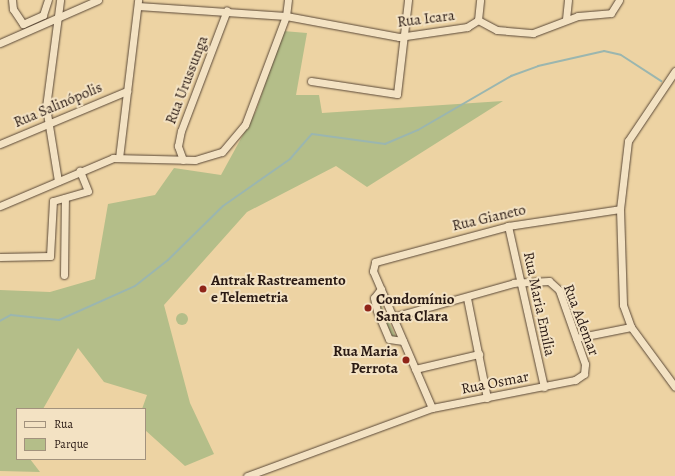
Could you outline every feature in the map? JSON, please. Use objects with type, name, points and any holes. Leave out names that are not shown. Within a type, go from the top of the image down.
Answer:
[{"type":"street","points":[[12,0],[12,8],[22,24],[43,15],[48,0]]},
{"type":"street","points":[[58,181],[47,123],[47,97],[60,0]]},
{"type":"street","points":[[0,43],[98,0]]},
{"type":"street","points":[[0,206],[80,171],[119,158],[183,160],[214,157],[238,137],[286,16],[288,0]]},
{"type":"street","points":[[311,81],[394,94],[400,91],[408,0]]},
{"type":"street","points":[[480,0],[478,20],[489,28],[525,33],[540,31],[566,19],[611,13],[619,0]]},
{"type":"street","points":[[566,19],[568,0]]},
{"type":"street","points":[[119,158],[138,3]]},
{"type":"street","name":"Rua Icara","points":[[138,3],[286,16],[404,37],[467,27],[478,20]]},
{"type":"street","name":"Rua Urussunga","points":[[183,160],[178,146],[181,131],[227,10]]},
{"type":"street","points":[[675,72],[628,141],[620,209],[621,290],[631,327],[675,387]]},
{"type":"street","name":"Rua Salinópolis","points":[[0,144],[47,123],[127,91]]},
{"type":"street","points":[[0,257],[50,256],[52,204],[65,198],[88,191],[80,171]]},
{"type":"street","points":[[64,275],[65,198]]},
{"type":"street","name":"Rua Gianeto","points":[[381,289],[373,270],[378,260],[508,226],[620,209]]},
{"type":"street","name":"Rua Maria Emília","points":[[508,226],[522,282],[544,387]]},
{"type":"street","name":"Rua Ademar","points":[[393,317],[522,282],[545,281],[556,286],[576,338],[584,374]]},
{"type":"street","points":[[403,341],[389,339],[377,311],[374,298],[381,289],[432,408]]},
{"type":"street","points":[[467,298],[487,398]]},
{"type":"street","points":[[576,338],[631,327]]},
{"type":"street","points":[[415,369],[479,354]]},
{"type":"street","name":"Rua Osmar","points":[[247,476],[432,408],[544,387],[575,380],[584,374]]},
{"type":"green space","points":[[283,31],[307,33],[296,95],[319,95],[322,113],[503,101],[367,187],[336,166],[247,212],[164,305],[190,403],[214,454],[185,466],[146,431],[146,408],[142,408],[147,395],[104,382],[78,348],[44,408],[16,408],[16,460],[31,460],[40,472],[0,471],[0,290],[50,292],[95,279],[108,204],[155,195],[174,168],[221,175],[256,111]]},
{"type":"green space","points":[[377,296],[397,339],[391,336]]},
{"type":"green space","points":[[182,313],[186,315],[188,319],[186,323],[182,325],[178,323],[176,319],[178,315]]},
{"type":"waterway","points":[[0,321],[11,315],[59,320],[135,286],[168,260],[223,206],[290,159],[312,134],[385,144],[418,130],[511,76],[538,66],[604,51],[621,55],[661,81]]},
{"type":"place","name":"Antrak Rastreamento e Telemetria","points":[[203,289]]},
{"type":"place","name":"Condomínio Santa Clara","points":[[368,308]]},
{"type":"place","name":"Rua Maria Perrota","points":[[406,360]]}]
